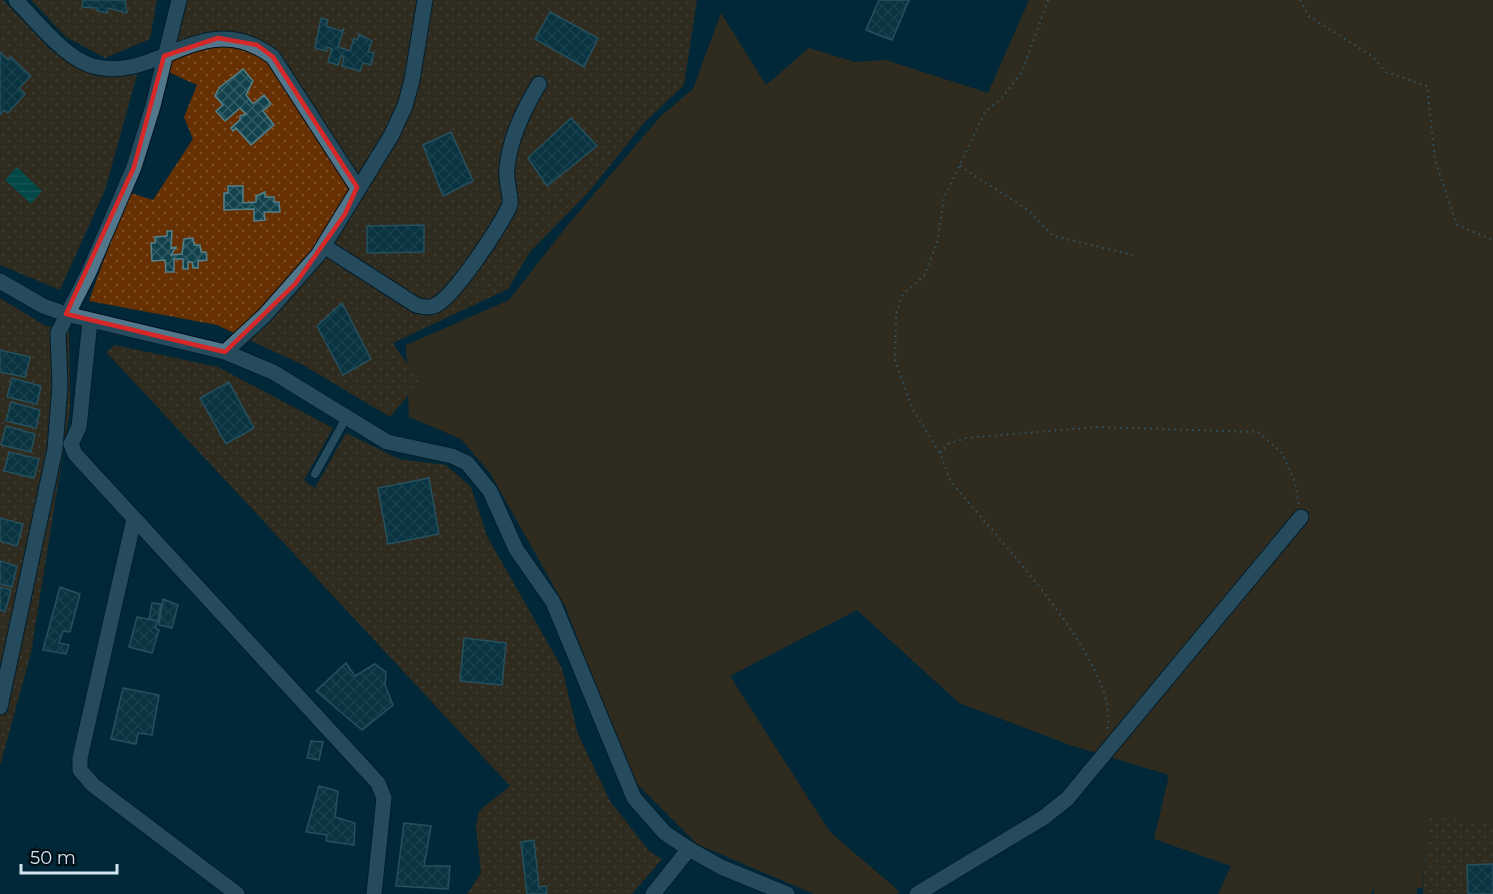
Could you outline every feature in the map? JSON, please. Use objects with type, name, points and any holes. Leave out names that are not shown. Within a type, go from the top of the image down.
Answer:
[{"type":"street","points":[[16,0],[74,57],[91,66],[110,69],[165,56],[218,38],[241,40],[256,45],[273,57],[357,187]]},
{"type":"street","points":[[0,707],[55,449],[60,386],[58,333],[89,272],[134,167],[179,0]]},
{"type":"street","points":[[225,352],[287,291],[324,246],[345,214],[357,187],[391,136],[405,106],[425,0]]},
{"type":"street","points":[[324,246],[416,305],[433,306],[443,301],[461,280],[510,205],[511,195],[506,170],[510,146],[526,105],[539,84]]},
{"type":"street","points":[[0,281],[43,306],[66,314],[225,352],[273,372],[387,442],[452,456],[478,473],[490,491],[516,549],[553,602],[634,798],[665,833],[689,849],[721,867],[787,894]]},
{"type":"street","points":[[90,321],[79,427],[71,444],[75,454],[378,783],[384,798],[374,894]]},
{"type":"street","points":[[917,894],[1043,818],[1067,799],[1301,517]]},
{"type":"street","points":[[134,519],[80,758],[80,770],[93,785],[237,894]]},
{"type":"street","points":[[653,894],[689,849]]},
{"type":"lane","points":[[315,474],[346,418]]},
{"type":"path","points":[[1048,0],[1022,72],[1001,99],[985,112],[944,198],[937,243],[924,276],[903,294],[896,314],[895,360],[913,410],[940,453],[950,480],[1068,621],[1087,653],[1111,714],[1105,737]]},
{"type":"path","points":[[1300,0],[1309,16],[1372,56],[1386,72],[1427,86],[1435,160],[1457,225],[1493,240]]},
{"type":"path","points":[[960,166],[1028,210],[1053,236],[1133,255]]},
{"type":"path","points":[[940,453],[948,444],[966,438],[1098,427],[1258,432],[1282,453],[1295,482],[1301,517]]},
{"type":"highlighted area","points":[[218,38],[257,45],[273,57],[357,187],[345,214],[295,284],[225,352],[66,314],[134,167],[164,56]]},
{"type":"shaded area","points":[[0,0],[3,0],[50,49],[82,70],[112,76],[140,64],[105,190],[60,290],[0,265]]},
{"type":"shaded area","points":[[31,0],[157,0],[150,39],[105,58],[66,37]]},
{"type":"shaded area","points":[[183,0],[697,0],[684,85],[644,123],[588,193],[530,252],[508,289],[393,343],[419,382],[390,417],[303,365],[217,325],[89,301],[128,192],[153,200],[193,139],[184,117],[197,85],[164,70]]},
{"type":"shaded area","points":[[1029,0],[1493,0],[1493,821],[1427,817],[1423,888],[1417,888],[1417,894],[1374,894],[1374,887],[1371,894],[1218,894],[1231,866],[1154,839],[1169,775],[1070,745],[959,703],[857,610],[730,676],[830,832],[899,891],[896,894],[814,894],[697,844],[629,776],[566,608],[490,473],[461,439],[409,417],[406,345],[509,300],[570,222],[661,116],[693,89],[721,13],[766,85],[809,48],[855,62],[886,60],[988,93]]},
{"type":"shaded area","points":[[17,167],[42,191],[31,204],[5,180]]},
{"type":"shaded area","points":[[0,298],[46,326],[69,330],[70,409],[31,653],[0,766]]},
{"type":"shaded area","points":[[115,345],[218,367],[333,428],[304,480],[315,488],[346,433],[399,459],[446,465],[471,487],[487,536],[562,668],[578,734],[610,801],[649,851],[662,859],[632,894],[467,894],[481,873],[476,827],[479,811],[510,786],[106,352]]},
{"type":"shaded area","points":[[1427,817],[1493,821],[1493,894],[1423,894]]},
{"type":"building","points":[[83,0],[125,0],[127,13],[108,8],[107,13],[97,11],[97,8],[82,7]]},
{"type":"building","points":[[879,0],[909,0],[892,40],[866,30]]},
{"type":"building","points":[[550,12],[598,38],[584,67],[535,39]]},
{"type":"building","points":[[321,18],[328,20],[326,26],[341,31],[344,28],[338,47],[350,51],[354,38],[358,40],[359,34],[372,41],[368,52],[374,53],[371,65],[363,63],[360,71],[342,66],[344,57],[341,56],[338,65],[328,62],[332,49],[327,47],[326,51],[315,48]]},
{"type":"building","points":[[0,52],[8,60],[11,57],[31,76],[19,88],[25,94],[8,113],[4,110],[0,115]]},
{"type":"building","points":[[243,69],[253,81],[246,95],[253,104],[264,95],[271,104],[263,111],[274,125],[251,145],[236,128],[233,131],[231,128],[240,120],[240,116],[246,114],[240,108],[225,121],[216,111],[223,105],[215,96],[219,88]]},
{"type":"building","points":[[571,118],[597,146],[547,186],[528,158]]},
{"type":"building","points":[[451,132],[473,181],[443,196],[423,145]]},
{"type":"building","points":[[228,186],[243,186],[243,203],[256,202],[256,196],[265,192],[265,197],[274,197],[274,202],[279,202],[280,212],[264,212],[265,220],[254,221],[254,209],[224,210],[224,193],[228,193]]},
{"type":"building","points":[[424,225],[424,252],[367,253],[367,226]]},
{"type":"building","points":[[167,231],[172,231],[171,248],[176,247],[171,255],[182,254],[184,239],[193,238],[194,245],[200,245],[201,252],[206,252],[207,260],[198,261],[198,268],[193,268],[192,262],[188,262],[188,269],[183,269],[183,259],[174,259],[174,272],[166,272],[165,260],[152,261],[151,243],[155,243],[155,237],[167,236]]},
{"type":"building","points":[[342,303],[371,359],[343,375],[317,326]]},
{"type":"building","points":[[0,350],[30,357],[25,377],[0,372]]},
{"type":"building","points":[[12,378],[41,386],[37,404],[7,397]]},
{"type":"building","points":[[229,382],[254,428],[226,444],[200,398]]},
{"type":"building","points":[[11,402],[40,410],[36,428],[6,421]]},
{"type":"building","points":[[6,426],[35,434],[31,452],[1,445]]},
{"type":"building","points":[[9,452],[39,459],[34,478],[4,471]]},
{"type":"building","points":[[429,478],[439,534],[388,544],[378,488]]},
{"type":"building","points":[[0,518],[23,524],[17,546],[0,541]]},
{"type":"building","points":[[0,561],[17,566],[12,587],[0,584]]},
{"type":"building","points":[[0,587],[11,590],[5,612],[0,610]]},
{"type":"building","points":[[60,587],[80,594],[70,632],[63,631],[59,643],[69,645],[66,654],[43,650]]},
{"type":"building","points":[[163,599],[178,605],[172,628],[159,625]]},
{"type":"building","points":[[152,603],[161,604],[158,621],[149,619]]},
{"type":"building","points":[[137,617],[158,621],[155,628],[159,630],[152,653],[129,647]]},
{"type":"building","points":[[464,638],[506,643],[502,685],[460,681]]},
{"type":"building","points":[[346,663],[355,676],[375,664],[386,672],[385,685],[393,705],[362,730],[316,691]]},
{"type":"building","points":[[123,688],[159,695],[152,735],[138,733],[136,744],[111,739]]},
{"type":"building","points":[[311,741],[323,742],[319,760],[307,758]]},
{"type":"building","points":[[319,786],[338,791],[335,817],[355,823],[354,845],[326,841],[327,835],[306,832]]},
{"type":"building","points":[[404,823],[431,826],[424,866],[450,866],[448,889],[396,886]]},
{"type":"building","points":[[534,840],[539,887],[546,886],[547,894],[527,894],[521,842]]},
{"type":"building","points":[[1493,864],[1493,894],[1468,894],[1467,865]]}]
